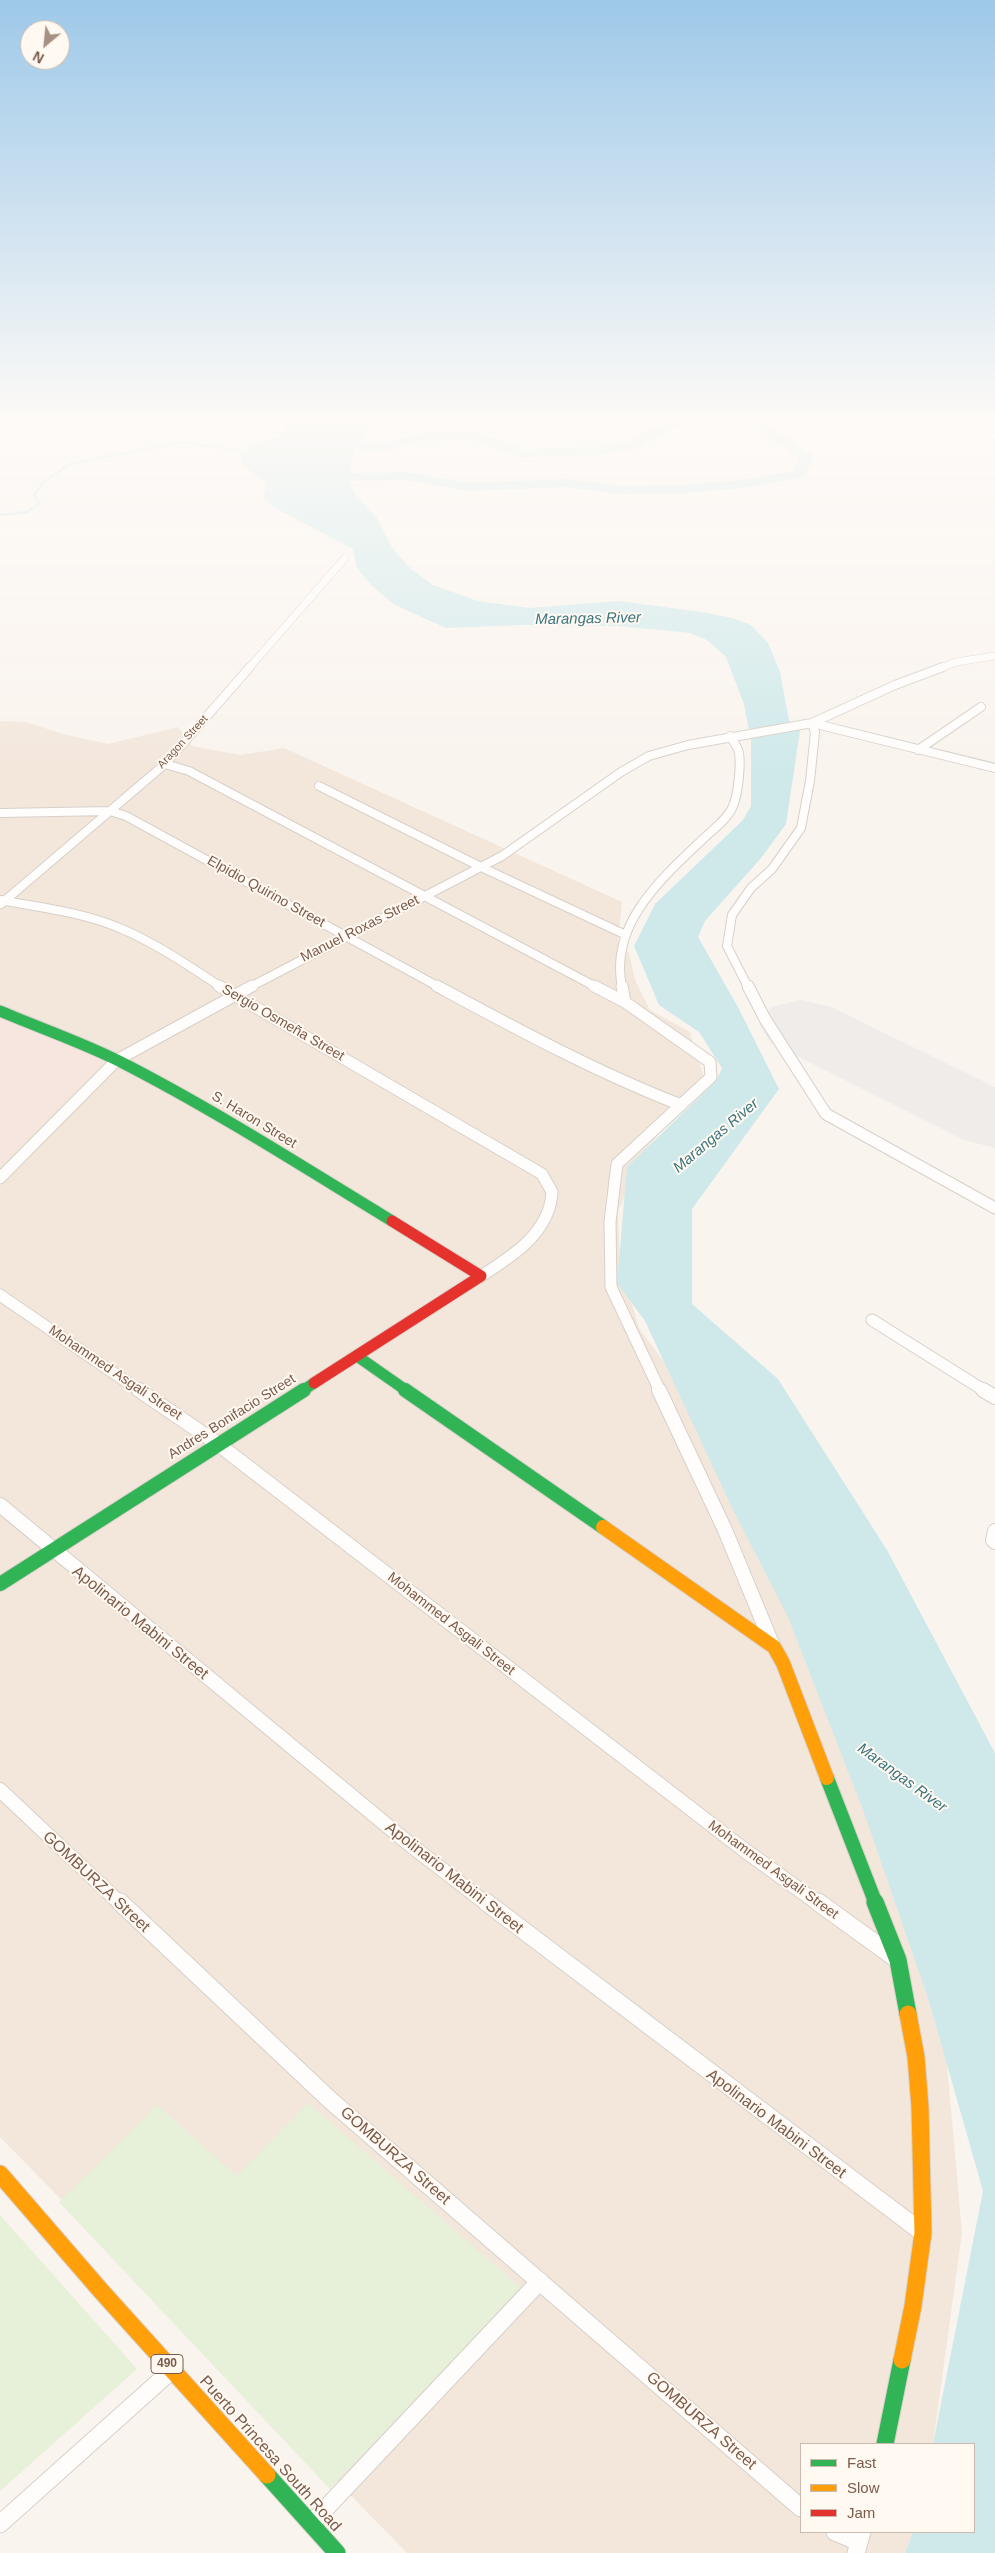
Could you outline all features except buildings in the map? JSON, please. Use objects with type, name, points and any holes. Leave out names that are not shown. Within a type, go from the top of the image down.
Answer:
[{"type":"street","name":"Aragon Street","points":[[1,902],[165,764],[345,558]]},
{"type":"street","points":[[812,723],[894,685],[956,662],[995,656]]},
{"type":"street","points":[[918,750],[981,707]]},
{"type":"street","points":[[812,723],[995,768]]},
{"type":"street","points":[[812,723],[815,732],[811,771],[801,828],[772,869],[751,888],[732,915],[727,946],[766,1019],[826,1114],[995,1208]]},
{"type":"street","name":"Manuel Roxas Street","points":[[0,1178],[116,1060],[234,995],[513,849],[621,772],[649,756],[730,736],[812,723]]},
{"type":"street","points":[[625,1002],[619,972],[626,935],[642,902],[657,883],[712,830],[732,807],[737,789],[739,752],[730,736]]},
{"type":"street","points":[[165,764],[189,771],[625,1002],[710,1062],[711,1077],[617,1164],[610,1222],[611,1287],[725,1530],[789,1679],[898,1960],[916,2057],[920,2107],[922,2233],[913,2306],[885,2443]]},
{"type":"street","points":[[319,786],[481,867],[626,935]]},
{"type":"street","name":"Elpidio Quirino Street","points":[[0,813],[110,811],[135,820],[553,1049],[625,1083],[681,1105]]},
{"type":"street","name":"Sergio Osmeña Street","points":[[1,902],[81,915],[122,929],[529,1164],[542,1174],[553,1190],[552,1199],[533,1239],[524,1248],[481,1276]]},
{"type":"street","name":"S. Haron Street","points":[[0,1010],[116,1060],[255,1137],[481,1276]]},
{"type":"street","name":"Andres Bonifacio Street","points":[[0,1584],[481,1276]]},
{"type":"street","name":"Mohammed Asgali Street","points":[[0,1294],[218,1444],[743,1849],[898,1960]]},
{"type":"street","points":[[872,1320],[995,1397]]},
{"type":"street","points":[[357,1356],[774,1647]]},
{"type":"street","name":"Apolinario Mabini Street","points":[[0,1505],[413,1847],[922,2233]]},
{"type":"street","points":[[995,1531],[992,1540],[995,1542]]},
{"type":"street","name":"GOMBURZA Street","points":[[0,1790],[330,2100],[800,2507]]},
{"type":"street","name":"Puerto Princesa South Road","points":[[0,2174],[172,2370],[337,2553]]},
{"type":"street","points":[[311,2524],[540,2281]]},
{"type":"street","points":[[0,2524],[172,2370]]},
{"type":"street","points":[[837,2533],[859,2542]]},
{"type":"shaded area","points":[[0,721],[27,722],[63,734],[108,744],[178,727],[192,746],[240,755],[284,748],[622,902],[618,941],[629,953],[635,980],[650,1010],[690,1032],[704,1078],[645,1151],[618,1211],[620,1264],[639,1328],[708,1423],[788,1556],[897,1891],[947,2064],[962,2233],[933,2443],[800,2443],[800,2533],[913,2533],[905,2553],[407,2553],[0,2137]]},
{"type":"shaded area","points":[[0,1018],[103,1060],[0,1165]]},
{"type":"green space","points":[[308,2103],[521,2288],[330,2489],[59,2202],[157,2105],[237,2176]]},
{"type":"green space","points":[[0,2215],[137,2369],[0,2491]]},
{"type":"water","name":"Marangas River","points":[[327,535],[386,535],[393,549],[411,569],[433,585],[478,601],[529,608],[619,601],[702,612],[732,618],[751,625],[768,643],[780,672],[789,720],[800,731],[786,824],[762,857],[705,921],[698,937],[739,1009],[779,1089],[692,1209],[692,1304],[778,1379],[887,1550],[995,1753],[995,2553],[905,2553],[913,2533],[975,2533],[975,2443],[933,2443],[983,2191],[928,1998],[863,1810],[788,1617],[733,1510],[645,1321],[617,1283],[627,1167],[716,1081],[722,1068],[699,1032],[659,1005],[634,946],[655,904],[743,820],[751,806],[751,741],[744,704],[726,657],[707,640],[690,633],[618,626],[522,625],[446,628],[395,605],[372,586],[357,568],[353,549]]},
{"type":"runway","points":[[801,1025],[995,1121]]},
{"type":"traffic: fast","points":[[0,1011],[105,1054],[154,1079],[257,1138],[392,1221]]},
{"type":"traffic: fast","points":[[357,1356],[603,1527]]},
{"type":"traffic: fast","points":[[0,1584],[314,1383]]},
{"type":"traffic: fast","points":[[827,1778],[898,1960],[908,2014]]},
{"type":"traffic: fast","points":[[885,2443],[902,2360]]},
{"type":"traffic: fast","points":[[267,2475],[337,2553]]},
{"type":"traffic: slow","points":[[603,1527],[774,1647],[783,1663],[827,1778]]},
{"type":"traffic: slow","points":[[902,2360],[913,2306],[923,2233],[920,2107],[916,2057],[908,2014]]},
{"type":"traffic: slow","points":[[0,2174],[102,2292],[267,2475]]},
{"type":"traffic: jam","points":[[314,1383],[481,1276],[392,1221]]}]
